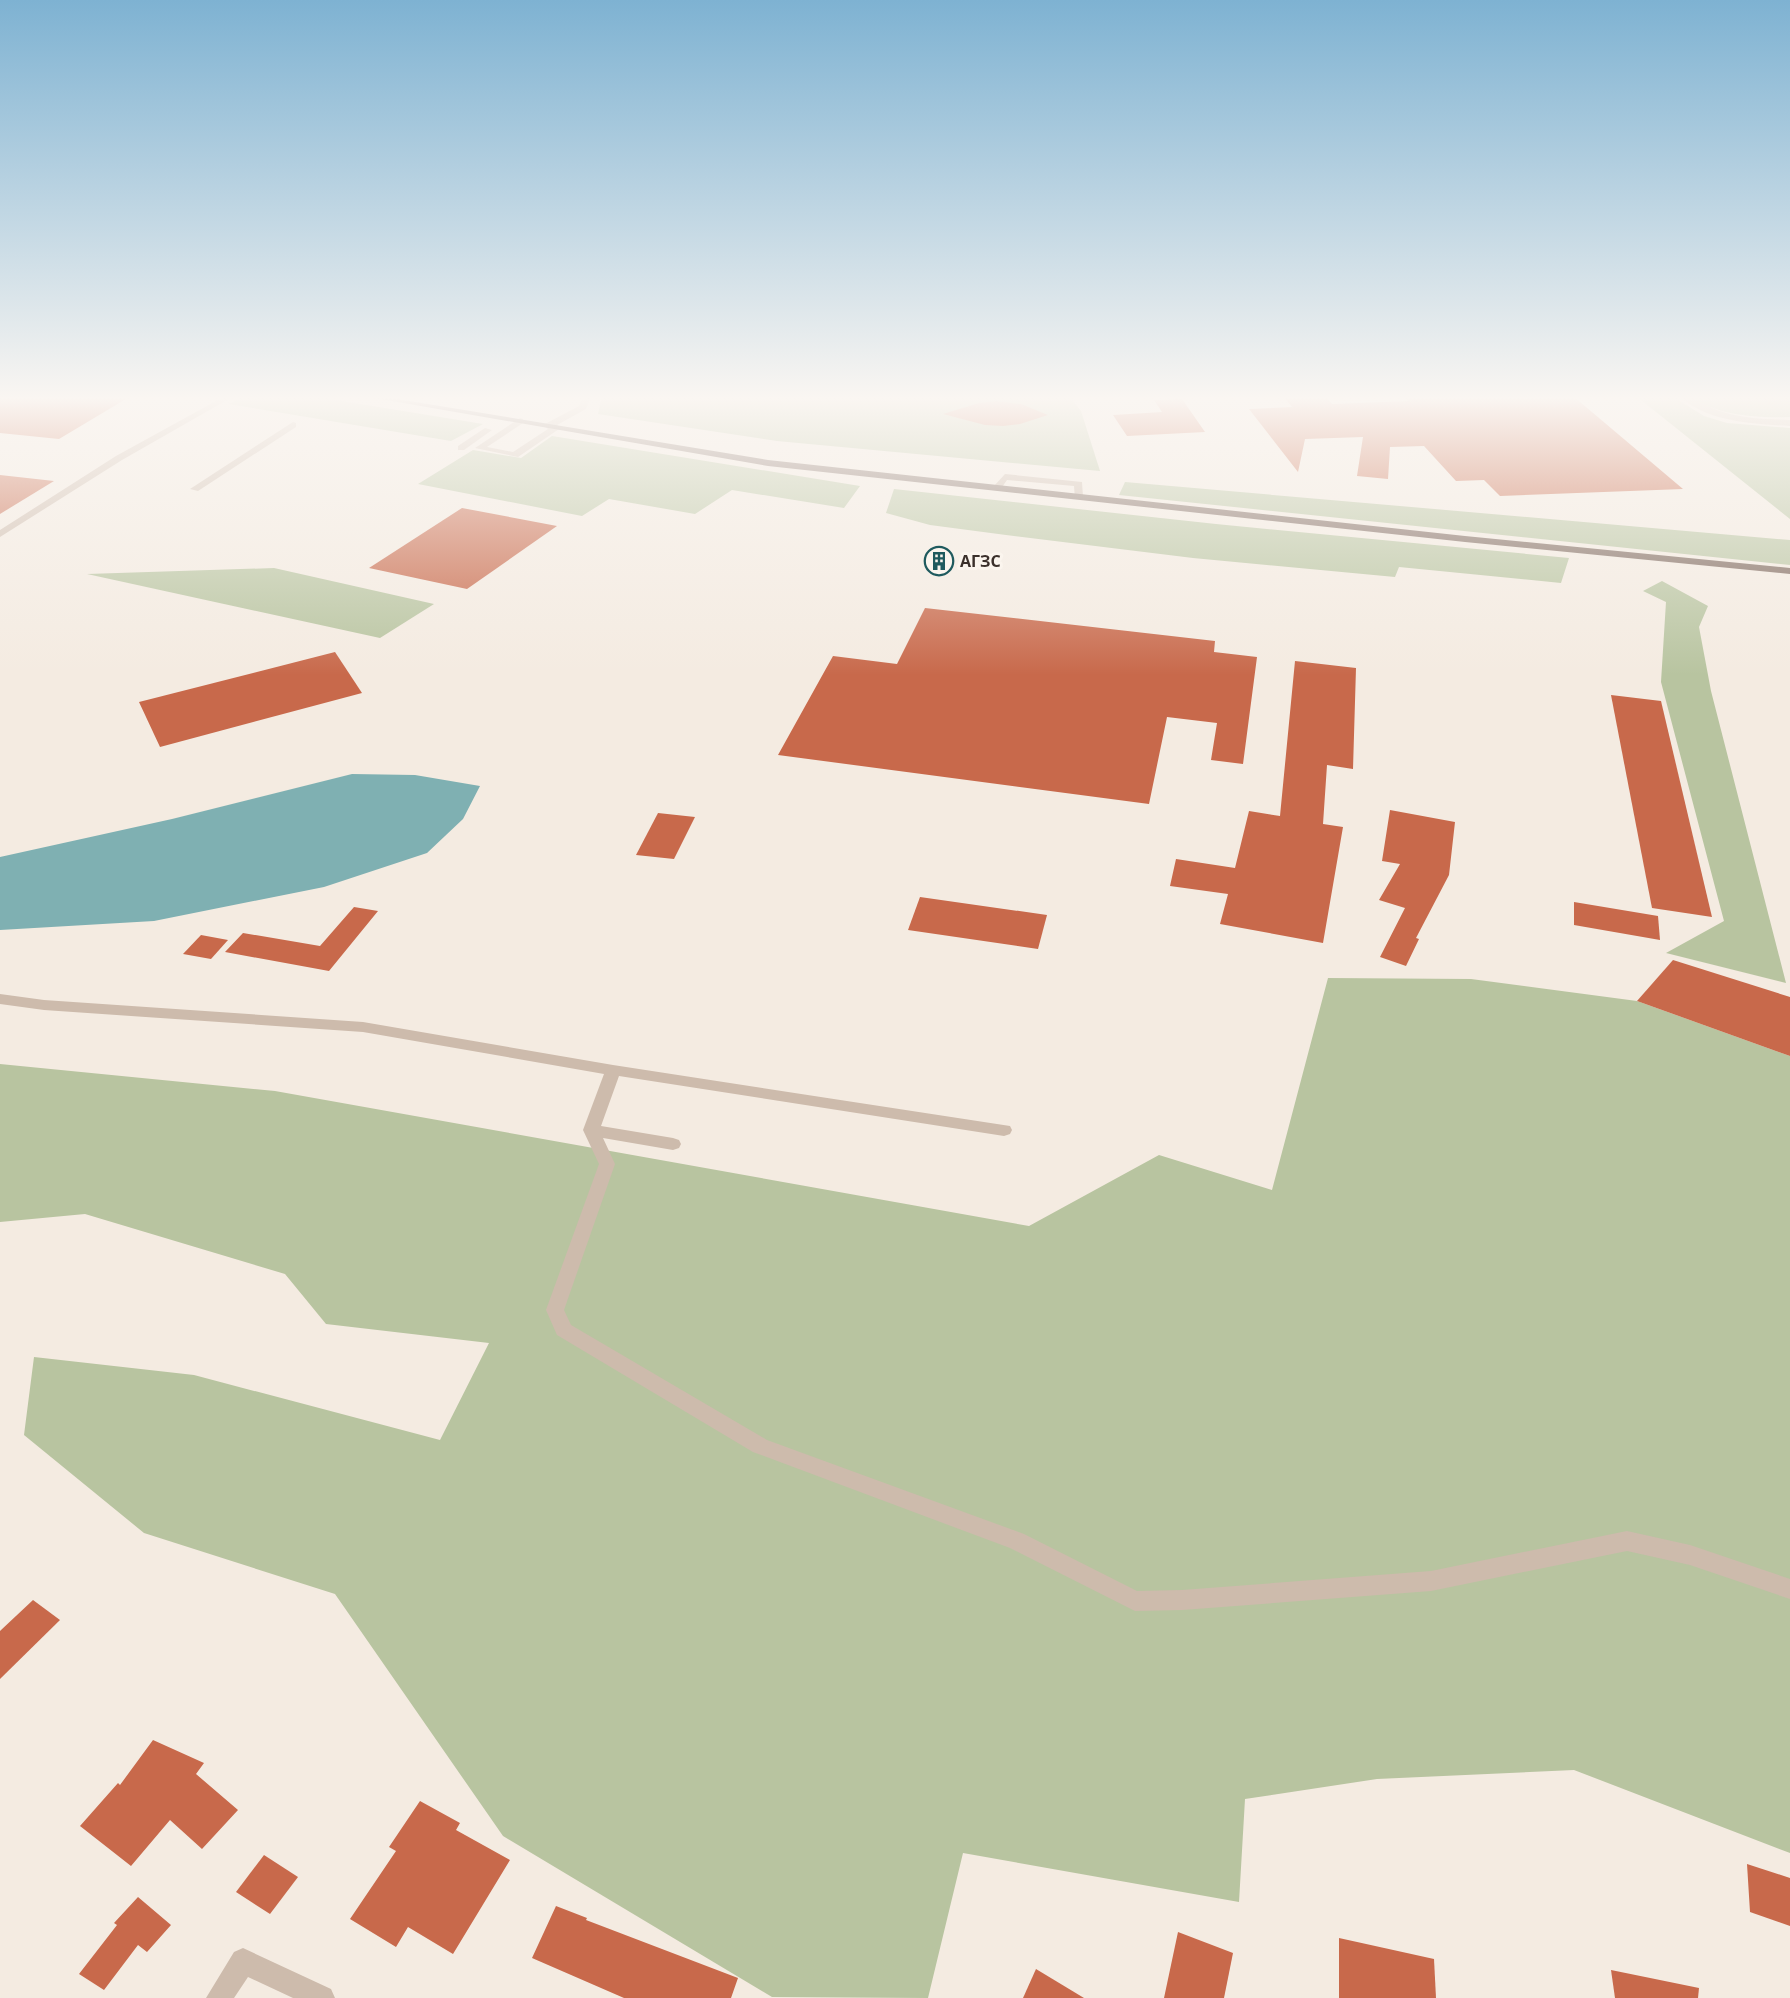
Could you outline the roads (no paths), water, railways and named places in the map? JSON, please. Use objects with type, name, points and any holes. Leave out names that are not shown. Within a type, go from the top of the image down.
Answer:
[{"type":"main road","points":[[1008,489],[1453,538],[1790,571]]},
{"type":"street","points":[[0,534],[70,489]]},
{"type":"street","points":[[0,999],[44,1005],[363,1027],[613,1070],[1004,1130]]},
{"type":"street","points":[[613,1070],[591,1130],[607,1164],[555,1310],[564,1330],[760,1446],[1017,1541],[1135,1601],[1182,1600],[1431,1581],[1626,1541],[1690,1556],[1790,1589]]},
{"type":"street","points":[[591,1130],[673,1144]]},
{"type":"street","points":[[219,1998],[243,1961],[322,1998]]},
{"type":"water","points":[[352,774],[415,775],[480,786],[463,819],[427,853],[324,887],[154,921],[0,930],[0,857],[172,819]]},
{"type":"place","name":"АГЗС","points":[[939,561]]}]
